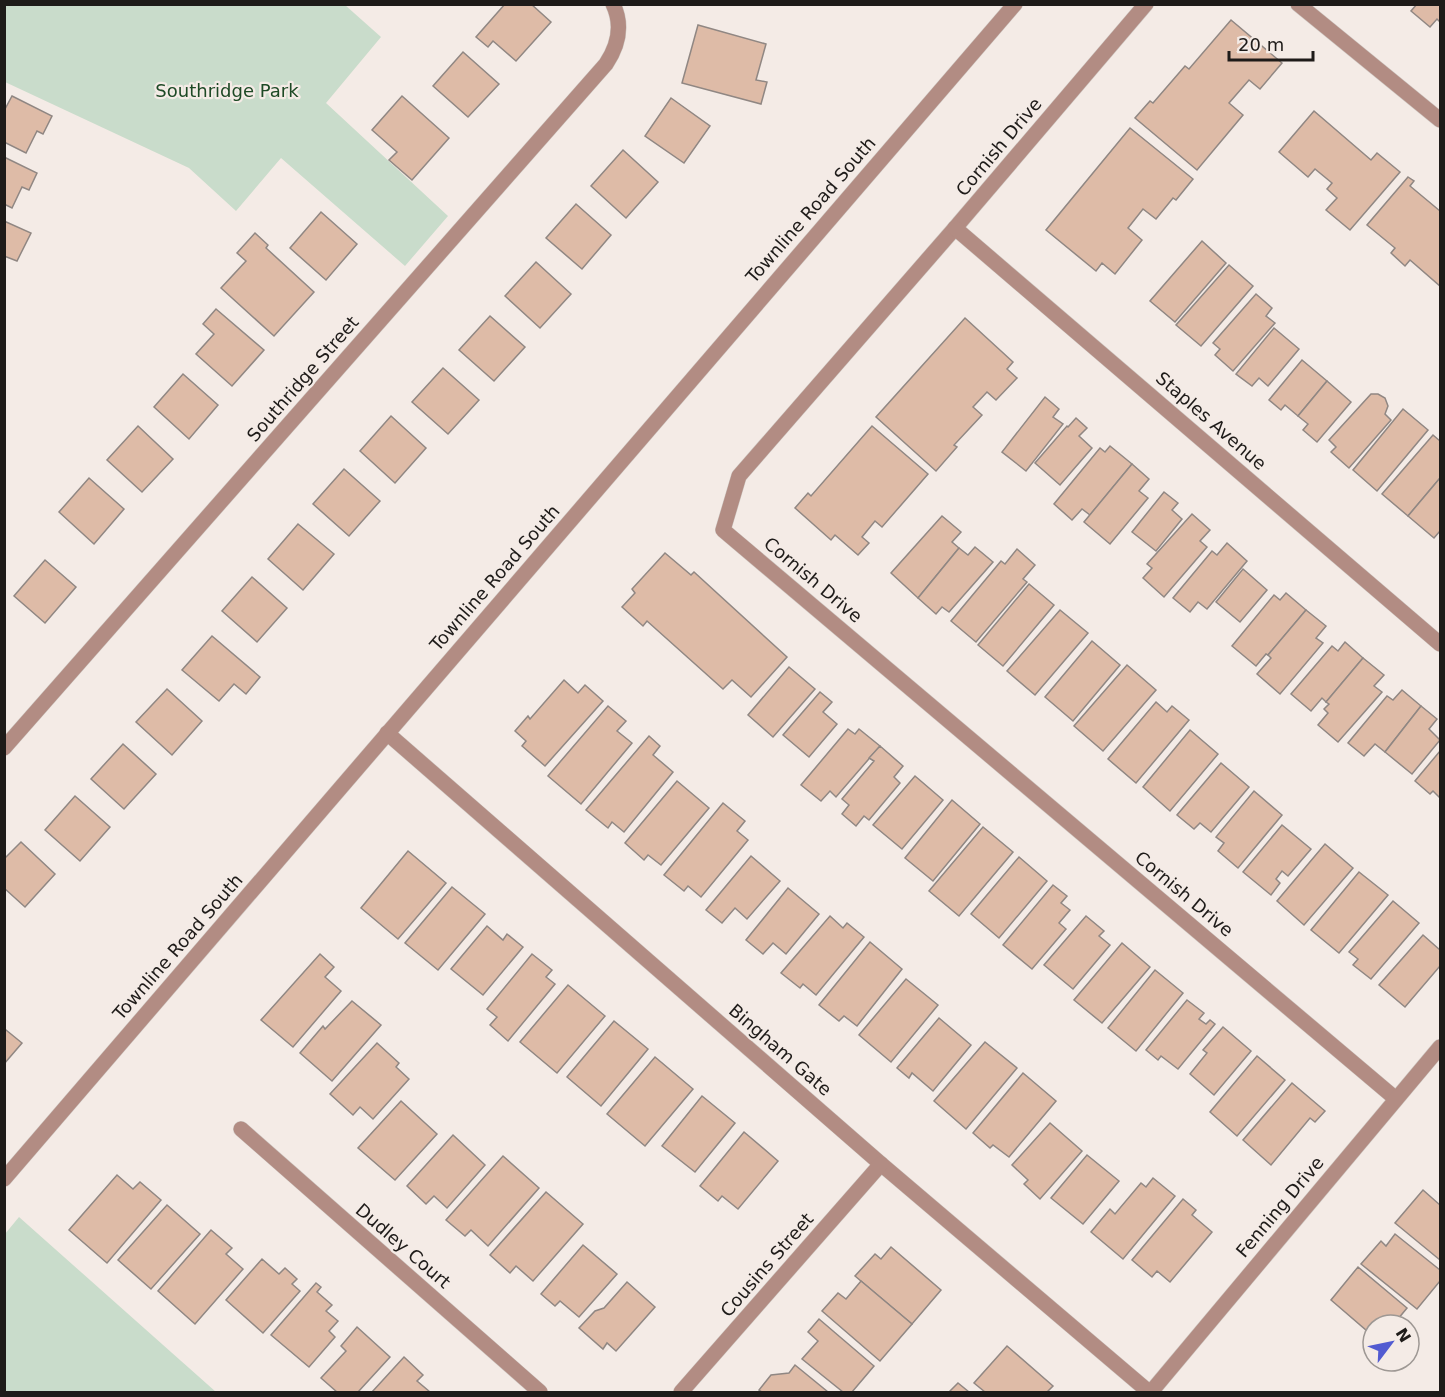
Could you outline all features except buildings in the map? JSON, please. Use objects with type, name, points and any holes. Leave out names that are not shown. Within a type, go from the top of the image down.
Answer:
[{"type":"street","name":"Southridge Street","points":[[4,748],[10,730],[606,64],[615,50],[619,29],[613,4]]},
{"type":"street","name":"Townline Road South","points":[[4,1179],[1015,4]]},
{"type":"street","name":"Cornish Drive","points":[[1146,4],[956,228],[739,476],[723,530],[1396,1099]]},
{"type":"street","points":[[1298,4],[1440,120]]},
{"type":"street","name":"Staples Avenue","points":[[956,228],[1440,644]]},
{"type":"street","name":"Bingham Gate","points":[[387,733],[881,1164],[1150,1392]]},
{"type":"street","name":"Fenning Drive","points":[[1150,1392],[1440,1047]]},
{"type":"street","name":"Dudley Court","points":[[241,1129],[540,1392]]},
{"type":"street","name":"Cousins Street","points":[[681,1392],[881,1164]]},
{"type":"green space","name":"Southridge Park","points":[[5,4],[345,5],[381,37],[326,103],[448,216],[405,266],[281,158],[236,211],[189,168],[5,82]]},
{"type":"green space","points":[[19,1217],[216,1392],[5,1392],[5,1234]]}]
